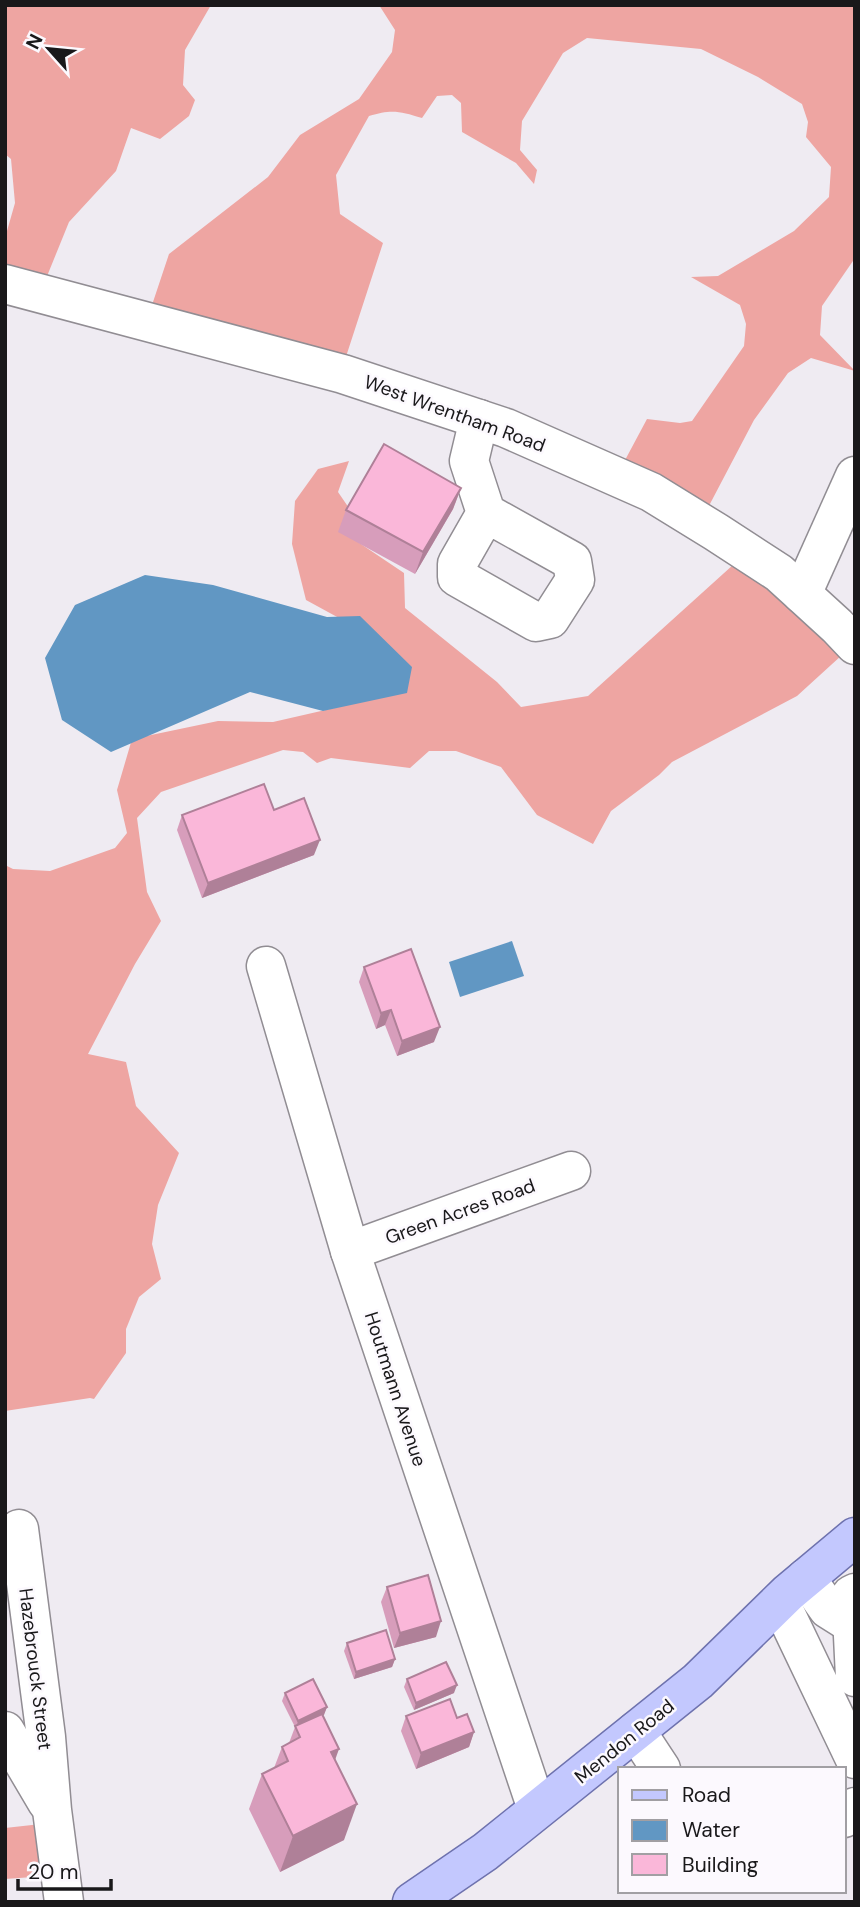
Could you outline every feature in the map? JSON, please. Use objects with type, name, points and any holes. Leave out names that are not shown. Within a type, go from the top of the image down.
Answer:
[{"type":"main road","name":"Mendon Road","points":[[412,1902],[485,1852],[698,1681],[792,1590],[855,1537]]},
{"type":"street","name":"West Wrentham Road","points":[[5,284],[343,374],[506,428],[651,492],[779,573],[855,645]]},
{"type":"street","points":[[479,419],[469,461],[486,513]]},
{"type":"street","points":[[802,594],[855,476]]},
{"type":"street","name":"Houtmann Avenue","points":[[266,966],[350,1251],[537,1809]]},
{"type":"street","name":"Green Acres Road","points":[[350,1251],[571,1171]]},
{"type":"street","name":"Hazebrouck Street","points":[[19,1529],[64,1902]]},
{"type":"street","points":[[792,1590],[828,1609],[854,1616],[855,1677]]},
{"type":"street","points":[[792,1590],[855,1759]]},
{"type":"street","name":"Hazebrouck Street","points":[[5,1731],[52,1810]]},
{"type":"street","points":[[636,1731],[660,1767]]},
{"type":"shaded area","points":[[5,5],[211,5],[185,50],[183,85],[195,100],[189,116],[160,139],[131,128],[116,171],[69,222],[41,291],[5,284],[5,238],[15,203],[11,159],[5,154]]},
{"type":"shaded area","points":[[379,5],[855,5],[855,258],[822,306],[820,335],[855,371],[811,358],[788,373],[754,420],[701,521],[616,477],[647,419],[680,423],[692,421],[744,346],[746,324],[740,305],[691,277],[718,276],[794,231],[829,197],[831,167],[806,137],[808,122],[802,104],[758,77],[701,49],[587,38],[563,53],[522,121],[520,150],[537,170],[534,184],[516,163],[462,132],[461,103],[452,95],[437,96],[422,118],[396,112],[369,116],[336,175],[340,214],[383,243],[341,372],[147,320],[169,254],[268,177],[300,135],[359,99],[392,52],[395,30]]},
{"type":"shaded area","points":[[349,461],[338,492],[351,511],[346,534],[404,573],[405,608],[497,682],[521,707],[588,696],[744,555],[842,655],[797,696],[672,762],[611,811],[593,844],[537,815],[501,767],[456,751],[429,751],[410,768],[331,758],[317,763],[303,752],[283,750],[161,792],[137,818],[147,892],[161,921],[135,964],[88,1054],[126,1062],[136,1106],[179,1153],[158,1205],[152,1244],[161,1279],[139,1297],[126,1329],[126,1353],[94,1399],[5,1411],[5,865],[13,869],[50,871],[115,848],[127,833],[117,790],[132,739],[218,721],[273,722],[356,703],[372,636],[306,600],[292,544],[295,501],[318,469]]},
{"type":"shaded area","points":[[59,1822],[61,1875],[5,1879],[5,1828]]},
{"type":"water","points":[[145,575],[213,585],[327,617],[360,616],[412,667],[407,693],[323,711],[250,692],[111,752],[62,720],[45,658],[75,605]]},
{"type":"water","points":[[512,941],[524,976],[460,997],[449,962]]},
{"type":"building","points":[[384,444],[461,488],[423,552],[346,510]]},
{"type":"building","points":[[264,784],[274,810],[304,798],[320,840],[208,883],[182,815]]},
{"type":"building","points":[[411,949],[440,1027],[402,1041],[391,1010],[381,1013],[364,967]]},
{"type":"building","points":[[428,1575],[441,1621],[400,1633],[387,1587]]},
{"type":"building","points":[[386,1630],[395,1659],[356,1672],[347,1643]]},
{"type":"building","points":[[446,1662],[457,1685],[416,1703],[407,1679]]},
{"type":"building","points":[[313,1679],[327,1707],[298,1721],[285,1693]]},
{"type":"building","points":[[450,1699],[457,1718],[467,1714],[474,1732],[421,1753],[406,1716]]},
{"type":"building","points":[[322,1714],[339,1749],[331,1752],[357,1804],[293,1836],[262,1774],[288,1761],[282,1747],[300,1737],[295,1726]]}]
